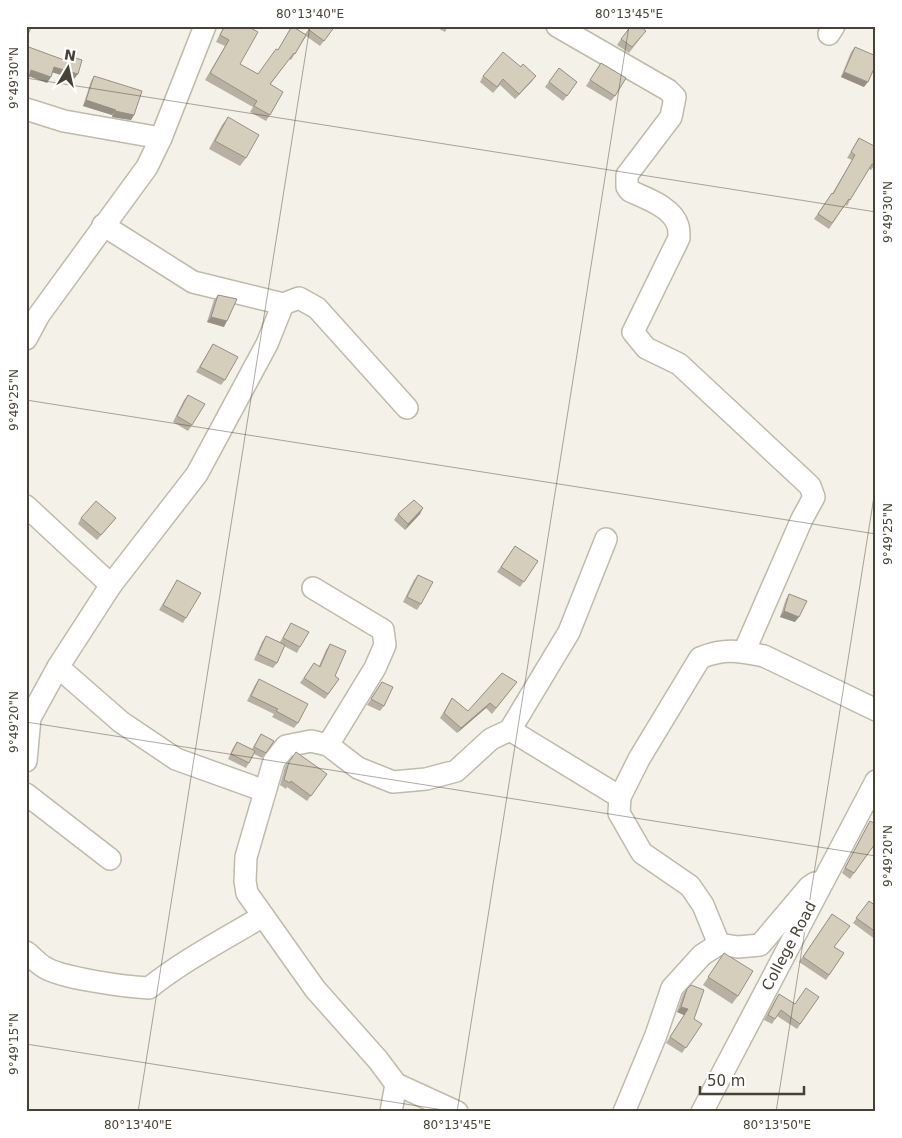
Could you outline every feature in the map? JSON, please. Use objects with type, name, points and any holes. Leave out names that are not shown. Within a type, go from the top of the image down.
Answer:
[{"type":"street","points":[[26,339],[39,315],[147,166],[161,138],[205,26]]},
{"type":"street","points":[[557,26],[668,90],[675,97],[671,117],[627,175],[627,187],[630,191],[663,207],[678,224],[679,238],[633,332],[646,348],[679,364],[810,486],[814,497],[802,519],[744,652]]},
{"type":"street","points":[[26,110],[64,121],[161,138]]},
{"type":"street","points":[[103,225],[193,282],[283,304],[299,298],[317,308],[407,408]]},
{"type":"street","points":[[26,761],[30,718],[58,667],[111,585],[197,474],[267,344],[283,304]]},
{"type":"street","points":[[26,506],[111,585]]},
{"type":"street","points":[[457,1112],[396,1084],[378,1060],[315,989],[247,893],[244,881],[246,857],[274,761],[286,746],[311,740],[328,745],[358,768],[393,782],[426,778],[456,771],[491,739],[510,730],[569,632],[606,539]]},
{"type":"street","points":[[313,588],[383,630],[385,645],[375,668],[328,745]]},
{"type":"street","points":[[719,944],[703,904],[690,886],[642,853],[619,813],[620,797],[638,759],[700,658],[717,651],[744,652],[764,656],[876,710]]},
{"type":"street","points":[[58,667],[121,722],[176,759],[265,791]]},
{"type":"street","points":[[510,730],[620,797]]},
{"type":"street","name":"College Road","points":[[702,1112],[875,784]]},
{"type":"street","points":[[26,794],[110,860]]},
{"type":"street","points":[[624,1112],[656,1035],[672,988],[702,955],[719,944],[738,947],[760,945],[809,888],[826,876]]},
{"type":"street","points":[[26,952],[44,967],[58,973],[132,987],[149,988],[203,951],[263,916]]},
{"type":"street","points":[[391,1112],[396,1084]]},
{"type":"building","points":[[26,26],[32,26],[26,38]]},
{"type":"building","points":[[225,26],[247,26],[258,32],[240,64],[258,74],[276,49],[278,50],[292,26],[306,35],[295,54],[270,84],[283,92],[270,115],[254,106],[257,101],[210,73],[229,40],[220,35]]},
{"type":"building","points":[[311,26],[335,26],[324,41],[308,29]]},
{"type":"building","points":[[631,26],[640,26],[646,31],[632,47],[621,39]]},
{"type":"building","points":[[26,46],[64,60],[66,55],[82,60],[78,74],[54,67],[51,77],[31,70],[26,87]]},
{"type":"building","points":[[855,47],[876,56],[876,64],[868,82],[844,72]]},
{"type":"building","points":[[503,52],[521,67],[523,64],[536,76],[519,94],[503,79],[497,87],[483,76]]},
{"type":"building","points":[[601,63],[626,78],[615,96],[590,80]]},
{"type":"building","points":[[559,68],[577,82],[567,96],[549,82]]},
{"type":"building","points":[[94,76],[142,91],[134,115],[115,111],[86,100]]},
{"type":"building","points":[[228,117],[259,135],[246,158],[215,141]]},
{"type":"building","points":[[859,138],[876,147],[876,163],[875,165],[872,164],[850,200],[832,223],[818,214],[833,194],[855,155],[851,152]]},
{"type":"building","points":[[218,295],[237,299],[227,321],[211,317]]},
{"type":"building","points":[[213,344],[238,357],[225,380],[200,367]]},
{"type":"building","points":[[188,395],[205,404],[192,425],[177,416]]},
{"type":"building","points":[[414,500],[423,508],[408,524],[398,514]]},
{"type":"building","points":[[96,501],[116,518],[101,535],[81,518]]},
{"type":"building","points":[[515,546],[538,561],[524,582],[501,567]]},
{"type":"building","points":[[418,575],[433,582],[421,604],[407,597]]},
{"type":"building","points":[[177,580],[201,593],[186,618],[163,605]]},
{"type":"building","points":[[789,594],[807,601],[799,617],[784,611]]},
{"type":"building","points":[[291,623],[309,632],[300,647],[283,638]]},
{"type":"building","points":[[266,636],[285,645],[277,663],[258,654]]},
{"type":"building","points":[[330,644],[346,651],[335,676],[339,679],[328,694],[304,678],[314,663],[320,667]]},
{"type":"building","points":[[502,673],[517,682],[496,708],[490,703],[461,728],[444,713],[452,698],[468,711]]},
{"type":"building","points":[[259,679],[308,704],[298,723],[276,711],[278,709],[251,696]]},
{"type":"building","points":[[382,682],[393,687],[384,706],[371,699]]},
{"type":"building","points":[[261,734],[274,741],[266,753],[254,747]]},
{"type":"building","points":[[237,742],[255,751],[249,763],[231,754]]},
{"type":"building","points":[[296,752],[327,774],[311,796],[291,781],[290,783],[284,780],[289,762]]},
{"type":"building","points":[[870,821],[876,824],[876,842],[854,873],[845,868]]},
{"type":"building","points":[[869,901],[876,906],[876,932],[856,918]]},
{"type":"building","points":[[832,914],[850,926],[834,947],[844,953],[829,975],[803,957]]},
{"type":"building","points":[[724,953],[753,971],[738,996],[708,977]]},
{"type":"building","points":[[691,985],[704,990],[694,1019],[702,1024],[686,1048],[670,1037],[688,1009],[681,1007],[687,989]]},
{"type":"building","points":[[806,988],[819,997],[800,1024],[781,1010],[775,1019],[768,1015],[779,994],[795,1004]]}]
